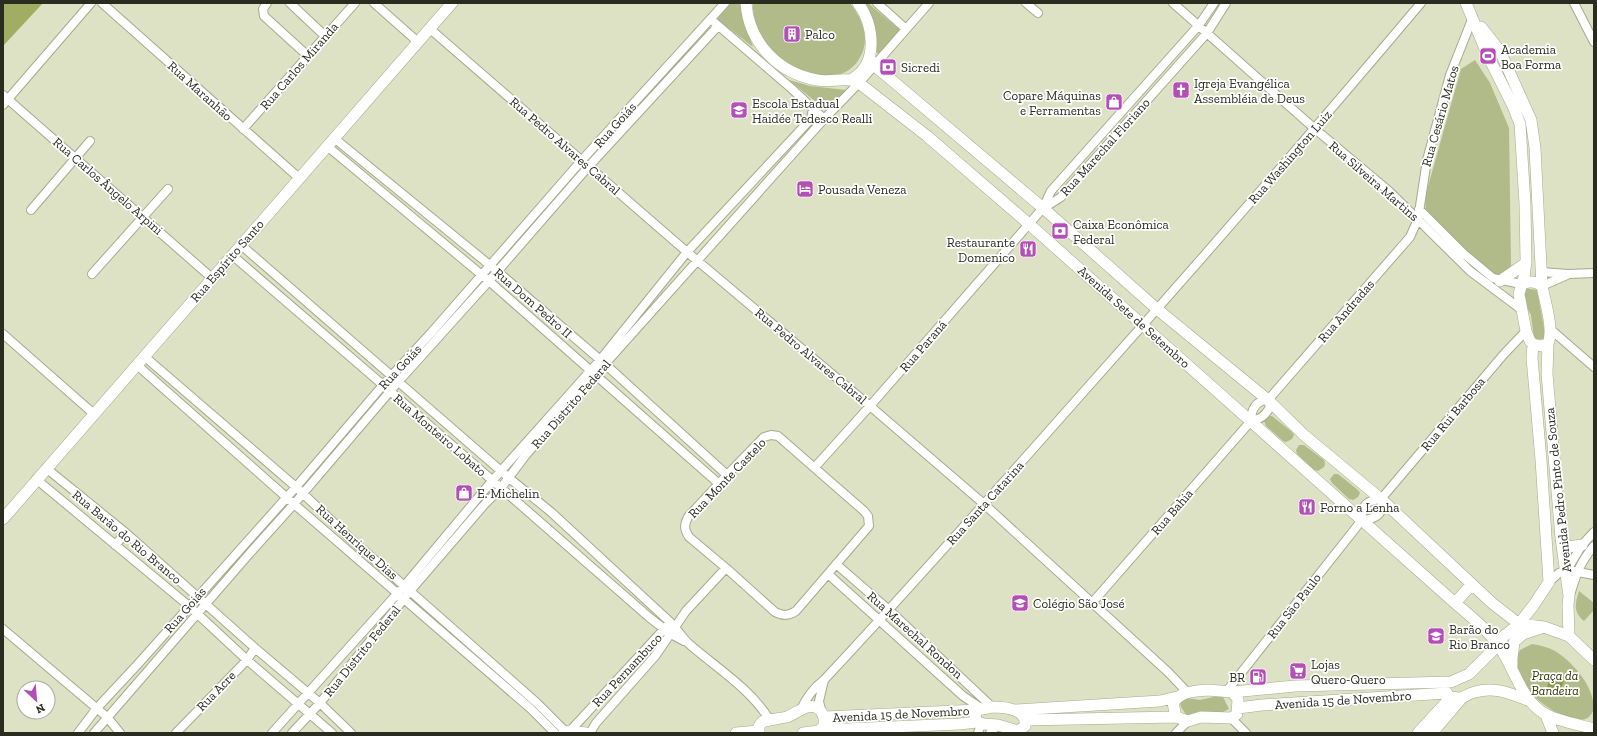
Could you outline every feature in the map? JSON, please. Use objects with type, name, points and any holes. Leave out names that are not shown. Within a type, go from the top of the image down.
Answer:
[{"type":"main road","name":"Rua Espírito Santo","points":[[3,519],[36,479],[452,3]]},
{"type":"main road","points":[[746,3],[747,12],[757,40],[764,51],[775,61],[800,75],[818,80],[856,81],[858,76],[872,62],[870,27],[858,3]]},
{"type":"main road","name":"Avenida Pedro Pinto de Souza","points":[[1466,3],[1488,56],[1513,106],[1520,124],[1525,204],[1526,263],[1519,294],[1526,331],[1530,341],[1534,344],[1532,358],[1541,460],[1549,582],[1519,624],[1504,636],[1498,645]]},
{"type":"main road","name":"Avenida Pedro Pinto de Souza","points":[[1473,17],[1500,51],[1531,120],[1535,148],[1542,286],[1550,328],[1546,374],[1561,538],[1572,570],[1568,605],[1570,636]]},
{"type":"main road","name":"Avenida Sete de Setembro","points":[[872,62],[937,120],[1043,208],[1157,309],[1268,400],[1304,434],[1381,499],[1492,603],[1519,624]]},
{"type":"main road","name":"Avenida Sete de Setembro","points":[[856,81],[927,136],[1029,224],[1455,603],[1476,620],[1498,645],[1512,669]]},
{"type":"main road","points":[[927,136],[937,120]]},
{"type":"main road","points":[[1525,204],[1538,205]]},
{"type":"main road","points":[[1500,281],[1526,263]]},
{"type":"main road","points":[[1521,284],[1529,281],[1536,282],[1542,286]]},
{"type":"main road","points":[[1534,344],[1541,346],[1548,344]]},
{"type":"main road","points":[[1541,460],[1555,460]]},
{"type":"main road","points":[[1561,538],[1568,547],[1582,545]]},
{"type":"main road","points":[[1455,603],[1472,584]]},
{"type":"main road","points":[[1519,624],[1544,627],[1570,636],[1594,660]]},
{"type":"main road","points":[[1544,627],[1523,634],[1514,642],[1512,669],[1517,682],[1530,701],[1546,715],[1594,729]]},
{"type":"main road","name":"Avenida 15 de Novembro","points":[[803,733],[821,724],[865,715],[1004,707],[1015,710],[1160,702],[1177,697],[1187,692],[1208,690],[1229,692],[1295,686],[1451,682],[1469,674],[1498,645]]},
{"type":"main road","points":[[1451,682],[1448,688],[1453,696]]},
{"type":"main road","points":[[1295,686],[1288,691],[1287,695],[1291,701],[1296,704]]},
{"type":"main road","points":[[1262,705],[1272,701],[1273,694],[1268,689]]},
{"type":"main road","name":"Avenida 15 de Novembro","points":[[821,724],[835,729],[865,729],[959,724],[1012,731],[1026,727],[1176,717],[1188,721],[1200,717],[1235,713],[1262,705],[1453,696],[1490,689],[1502,691],[1530,701]]},
{"type":"main road","points":[[1229,692],[1238,699],[1235,713]]},
{"type":"main road","points":[[1418,733],[1453,696]]},
{"type":"main road","points":[[1432,733],[1453,696]]},
{"type":"main road","points":[[1176,717],[1173,703],[1177,697]]},
{"type":"main road","name":"Avenida 15 de Novembro","points":[[769,719],[787,716],[801,709],[812,706],[817,707],[821,724]]},
{"type":"main road","name":"Avenida 15 de Novembro","points":[[979,726],[975,716],[984,708]]},
{"type":"main road","points":[[1015,710],[1019,712],[1026,727]]},
{"type":"main road","points":[[865,715],[865,729]]},
{"type":"main road","points":[[1546,715],[1553,733]]},
{"type":"main road","points":[[736,733],[759,732],[759,726],[762,722],[769,719]]},
{"type":"main road","points":[[1577,724],[1594,720]]},
{"type":"main road","points":[[564,732],[586,733]]},
{"type":"street","points":[[5,100],[91,3]]},
{"type":"street","name":"Rua Maranhão","points":[[102,3],[299,178]]},
{"type":"street","points":[[267,3],[263,9],[264,16],[308,56]]},
{"type":"street","points":[[290,3],[325,36]]},
{"type":"street","name":"Rua Carlos Miranda","points":[[243,129],[354,3]]},
{"type":"street","points":[[374,3],[418,42]]},
{"type":"street","name":"Rua Goiás","points":[[78,733],[96,708],[138,664],[196,597],[296,487],[383,384],[489,281],[582,160],[725,3]]},
{"type":"street","points":[[877,3],[906,29]]},
{"type":"street","points":[[872,62],[906,29],[929,3]]},
{"type":"street","points":[[1026,3],[1038,13]]},
{"type":"street","name":"Rua Silveira Martins","points":[[1173,3],[1315,129],[1389,191],[1470,271],[1522,310]]},
{"type":"street","name":"Rua Marechal Floriano","points":[[1043,208],[1051,191],[1199,26],[1214,3]]},
{"type":"street","name":"Rua Marechal Floriano","points":[[1043,208],[1061,197],[1207,32],[1226,3]]},
{"type":"street","name":"Rua Washington Luiz","points":[[1143,325],[1315,129],[1421,3]]},
{"type":"street","points":[[1574,3],[1594,42]]},
{"type":"street","name":"Rua Cesário Matos","points":[[1418,219],[1426,160],[1450,75],[1473,17]]},
{"type":"street","points":[[710,19],[792,88]]},
{"type":"street","name":"Rua Goiás","points":[[94,733],[146,671],[294,504],[398,382],[490,265],[589,166],[718,26]]},
{"type":"street","name":"Rua Pedro Alvares Cabral","points":[[429,28],[687,252],[984,504],[1168,672],[1187,692]]},
{"type":"street","points":[[745,48],[775,61],[792,88],[812,112],[824,119]]},
{"type":"street","name":"Rua Distrito Federal","points":[[292,733],[320,703],[383,623],[404,600],[408,588],[492,481],[697,260],[824,119],[856,81]]},
{"type":"street","points":[[648,88],[655,95]]},
{"type":"street","name":"Rua Carlos Ângelo Arpini","points":[[5,100],[75,158],[212,278]]},
{"type":"street","name":"Rua Distrito Federal","points":[[603,362],[687,252],[808,122],[812,112]]},
{"type":"street","name":"Rua Dom Pedro II","points":[[334,138],[490,265],[603,362],[726,474]]},
{"type":"street","points":[[31,210],[90,141]]},
{"type":"street","name":"Rua Dom Pedro II","points":[[327,146],[489,281],[594,372],[718,483]]},
{"type":"street","points":[[92,274],[168,189]]},
{"type":"street","name":"Rua Paraná","points":[[815,467],[1043,208]]},
{"type":"street","name":"Rua Silveira Martins","points":[[1419,209],[1474,263],[1493,278],[1500,281],[1521,284]]},
{"type":"street","name":"Rua Andradas","points":[[1268,400],[1410,237],[1418,219]]},
{"type":"street","name":"Rua Monteiro Lobato","points":[[241,245],[509,478],[551,512],[686,642],[742,689],[764,711],[769,719]]},
{"type":"street","name":"Rua Monteiro Lobato","points":[[232,255],[383,384],[650,618],[671,628]]},
{"type":"street","points":[[1542,272],[1568,274],[1594,273]]},
{"type":"street","points":[[1542,286],[1568,274]]},
{"type":"street","name":"Rua Santa Catarina","points":[[801,709],[806,698],[813,689],[824,680],[889,610],[1143,325]]},
{"type":"street","points":[[1550,328],[1594,367]]},
{"type":"street","name":"Rua Rui Barbosa","points":[[1381,499],[1504,354],[1526,331]]},
{"type":"street","points":[[3,334],[94,414]]},
{"type":"street","name":"Rua Henrique Dias","points":[[140,361],[218,420],[303,493],[351,539],[537,703],[564,732]]},
{"type":"street","name":"Rua Henrique Dias","points":[[140,361],[210,430],[344,548],[531,709],[564,732]]},
{"type":"street","name":"Rua Distrito Federal","points":[[272,733],[397,593],[408,588],[501,488],[525,456],[594,372]]},
{"type":"street","points":[[1268,400],[1270,407],[1267,412],[1262,418],[1251,421],[1253,410],[1257,404],[1268,400]]},
{"type":"street","points":[[210,430],[218,420]]},
{"type":"street","name":"Rua Bahia","points":[[1092,603],[1251,421]]},
{"type":"street","name":"Rua Monte Castelo","points":[[771,435],[778,436],[815,467],[864,511],[869,521],[869,526],[796,611],[789,615],[782,615],[775,612],[689,537],[685,531],[684,525],[688,516],[726,474],[764,437],[771,435]]},
{"type":"street","points":[[339,437],[346,443]]},
{"type":"street","name":"Rua Barão do Rio Branco","points":[[46,468],[126,534],[196,597],[308,692],[351,733]]},
{"type":"street","name":"Rua Barão do Rio Branco","points":[[36,479],[189,606],[247,660],[298,704],[311,713],[332,733]]},
{"type":"street","points":[[72,508],[81,498]]},
{"type":"street","points":[[1381,499],[1381,511],[1375,517],[1362,520],[1362,511],[1366,503],[1371,500],[1381,499]]},
{"type":"street","name":"Rua São Paulo","points":[[1229,692],[1362,520]]},
{"type":"street","points":[[1572,570],[1582,545],[1594,532]]},
{"type":"street","points":[[115,545],[126,534]]},
{"type":"street","points":[[344,548],[351,539]]},
{"type":"street","points":[[242,546],[250,553]]},
{"type":"street","points":[[1572,570],[1594,546]]},
{"type":"street","name":"Rua Marechal Rondon","points":[[836,564],[889,610],[915,635],[984,708]]},
{"type":"street","name":"Rua Pernambuco","points":[[564,732],[671,628],[726,568]]},
{"type":"street","points":[[1549,582],[1559,573],[1572,570],[1594,575]]},
{"type":"street","name":"Rua Marechal Rondon","points":[[828,574],[963,696],[984,708]]},
{"type":"street","name":"Rua Pernambuco","points":[[590,733],[596,723],[656,655],[671,628]]},
{"type":"street","points":[[3,629],[107,717],[120,733]]},
{"type":"street","points":[[907,644],[915,635]]},
{"type":"street","name":"Rua Acre","points":[[176,733],[247,660],[255,648]]},
{"type":"street","points":[[138,664],[146,671]]},
{"type":"street","name":"Rua Santa Catarina","points":[[821,724],[819,701],[824,680]]},
{"type":"street","points":[[1235,713],[1246,733]]},
{"type":"street","points":[[1176,733],[1188,721]]},
{"type":"green space","points":[[731,3],[742,3],[746,26],[753,47],[717,19]]},
{"type":"green space","points":[[753,3],[850,3],[860,19],[864,32],[865,45],[863,51],[855,64],[845,72],[833,76],[820,76],[806,73],[781,60],[763,41],[755,22]]},
{"type":"green space","points":[[868,3],[901,31],[881,55],[876,52],[874,28],[864,5]]},
{"type":"green space","points":[[1475,60],[1490,83],[1509,128],[1511,265],[1507,274],[1489,274],[1426,214],[1425,197],[1461,69]]},
{"type":"green space","points":[[789,80],[810,86],[846,90],[827,111]]},
{"type":"green space","points":[[1524,288],[1537,290],[1546,339],[1534,339],[1531,315],[1522,299]]},
{"type":"green space","points":[[1268,416],[1272,416],[1292,432],[1294,435],[1292,439],[1286,442],[1283,441],[1266,426],[1264,421]]},
{"type":"green space","points":[[1299,445],[1304,445],[1324,460],[1324,467],[1318,471],[1314,470],[1297,454],[1296,450]]},
{"type":"green space","points":[[1334,474],[1338,474],[1358,490],[1360,493],[1358,497],[1353,500],[1349,499],[1332,483],[1330,479]]},
{"type":"green space","points":[[1579,591],[1594,603],[1594,610],[1584,621],[1580,618],[1576,608]]},
{"type":"green space","name":"Praça da Bandeira","points":[[1532,644],[1544,646],[1555,651],[1569,662],[1582,676],[1591,694],[1593,703],[1593,711],[1588,718],[1580,720],[1570,719],[1550,709],[1526,687],[1514,663],[1520,650]]},
{"type":"green space","points":[[1222,695],[1229,709],[1221,713],[1200,711],[1187,716],[1181,707],[1179,697],[1200,700]]},
{"type":"shaded area","points":[[3,3],[43,3],[3,46]]},
{"type":"shaded area","points":[[1560,674],[1565,679],[1562,686],[1555,692],[1549,692],[1547,688],[1549,681]]},
{"type":"place","name":"Palco","points":[[792,34]]},
{"type":"place","name":"Academia Boa Forma","points":[[1488,56]]},
{"type":"place","name":"Sicredi","points":[[888,67]]},
{"type":"place","name":"Igreja Evangélica Assembléia de Deus","points":[[1181,90]]},
{"type":"place","name":"Copare Máquinas e Ferramentas","points":[[1114,102]]},
{"type":"place","name":"Escola Estadual Haidée Tedesco Realli","points":[[739,110]]},
{"type":"place","name":"Pousada Veneza","points":[[805,189]]},
{"type":"place","name":"Caixa Econômica Federal","points":[[1060,231]]},
{"type":"place","name":"Restaurante Domenico","points":[[1028,249]]},
{"type":"place","name":"E. Michelin","points":[[464,493]]},
{"type":"place","name":"Forno a Lenha","points":[[1307,507]]},
{"type":"place","name":"Colégio São José","points":[[1020,603]]},
{"type":"place","name":"Barão do Rio Branco","points":[[1436,636]]},
{"type":"place","name":"Lojas Quero-Quero","points":[[1298,671]]},
{"type":"place","name":"BR","points":[[1258,677]]}]
